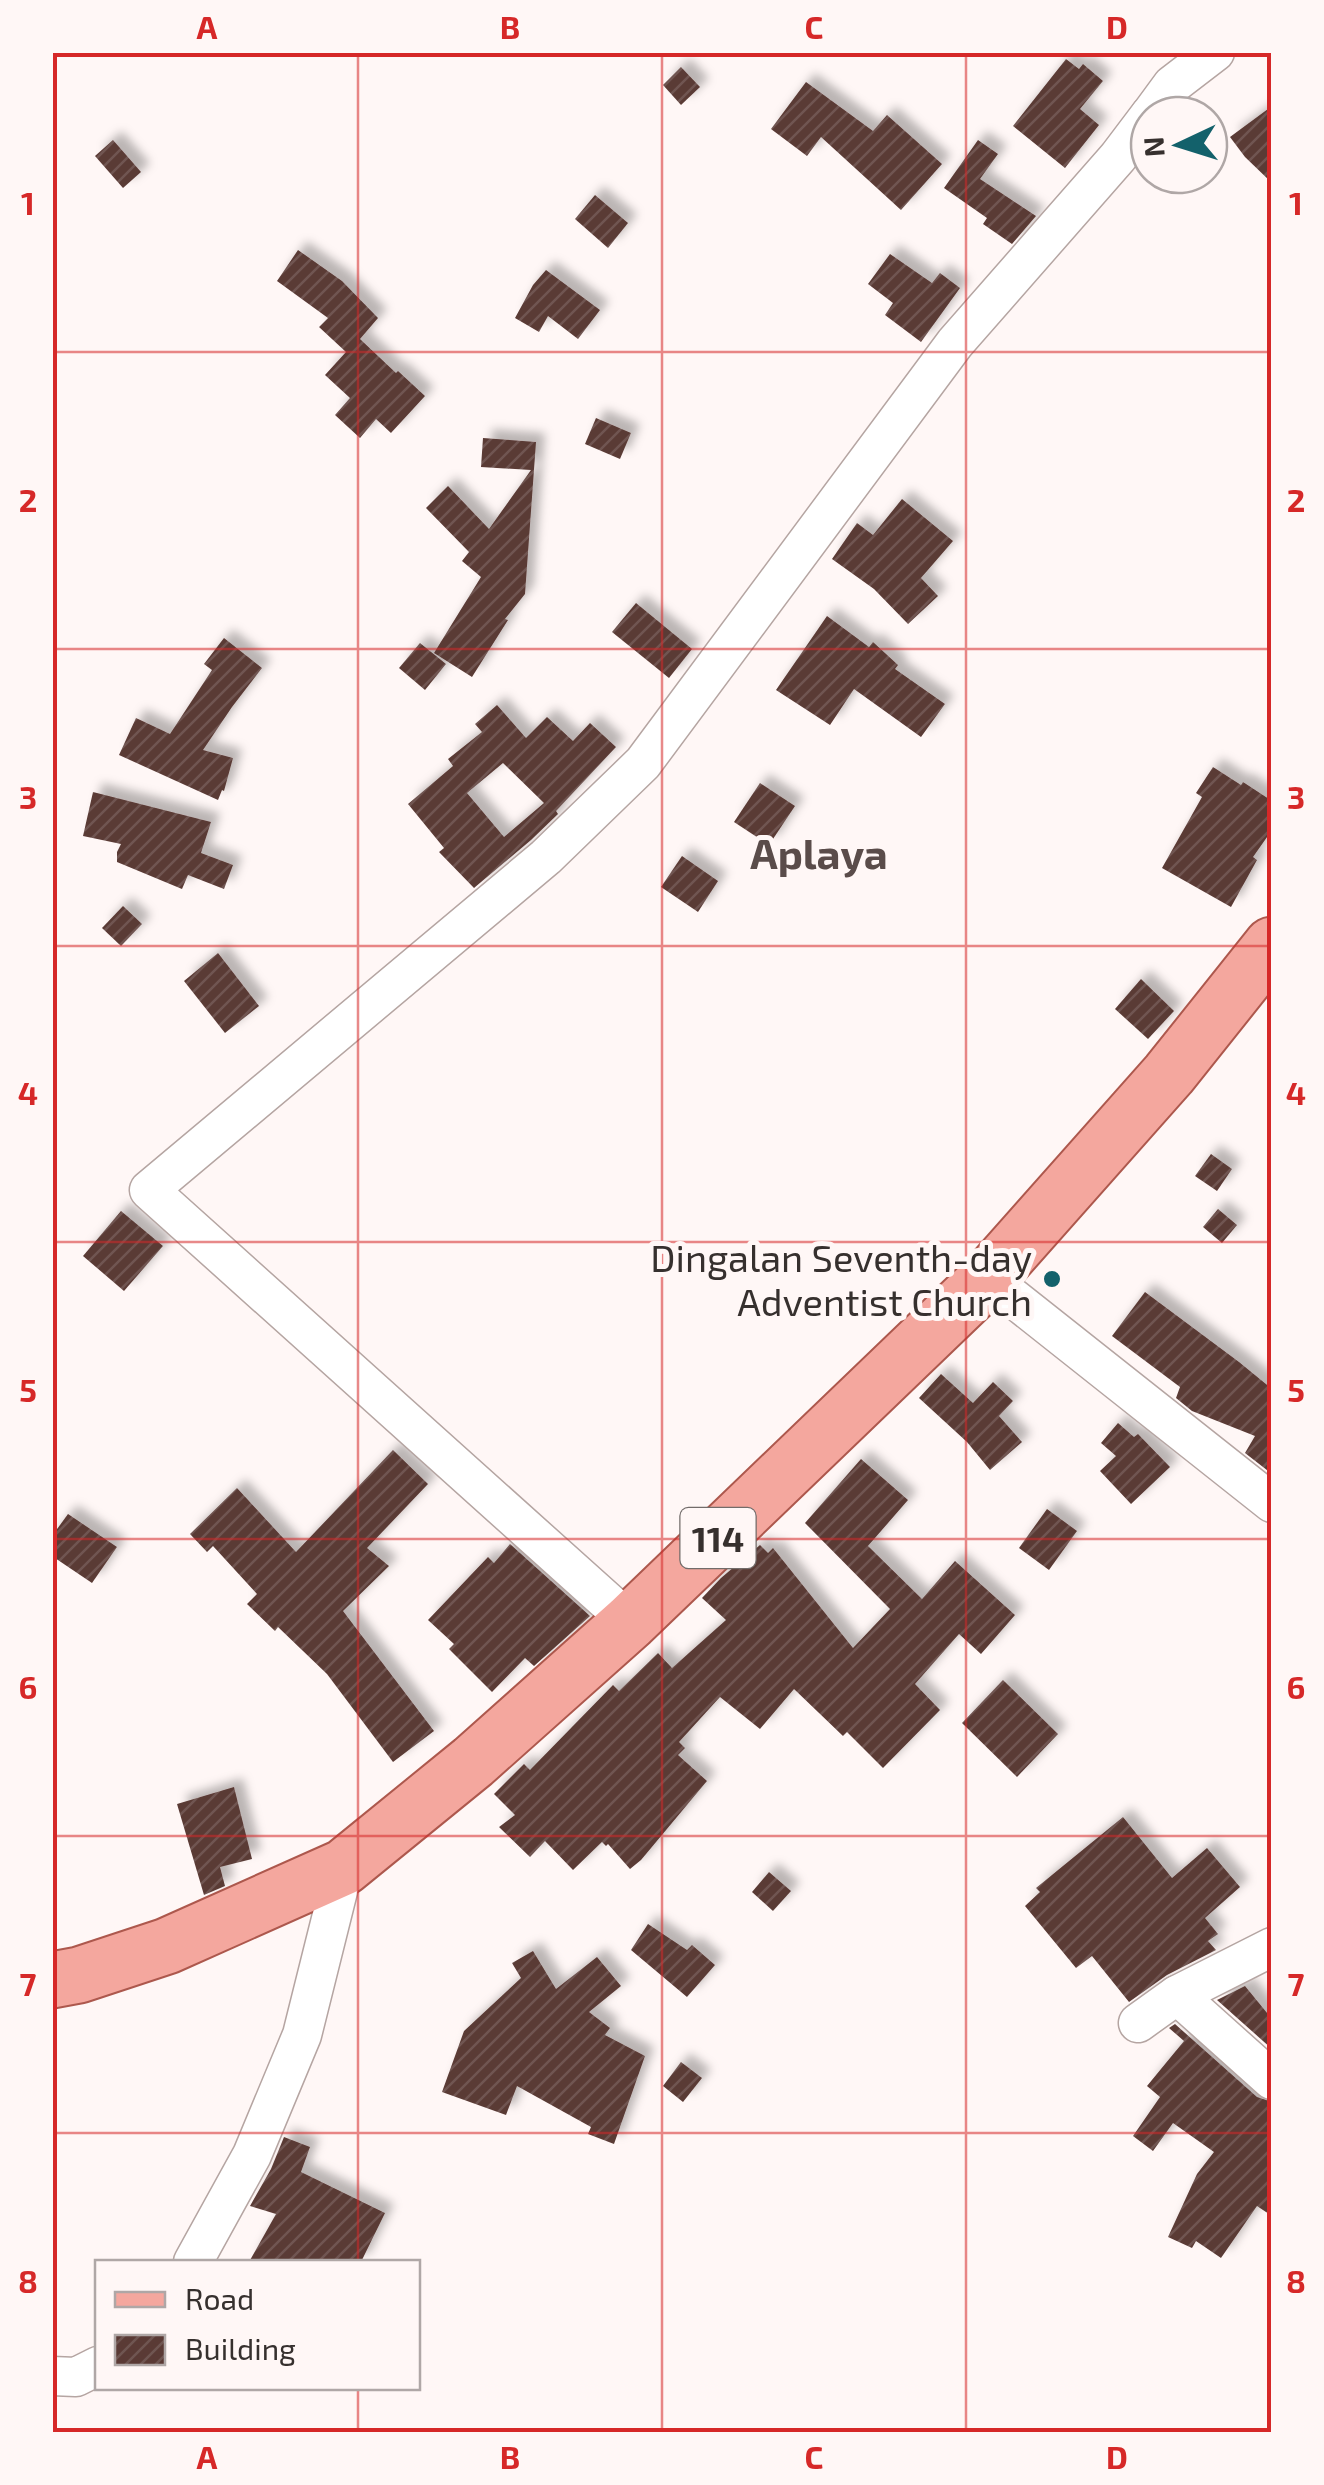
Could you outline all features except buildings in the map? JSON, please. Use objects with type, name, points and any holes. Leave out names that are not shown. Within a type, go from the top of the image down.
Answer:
[{"type":"main road","name":"114","points":[[52,1980],[166,1946],[344,1867],[473,1762],[630,1622],[988,1278],[1169,1074],[1272,946]]},
{"type":"street","points":[[1164,95],[1215,52]]},
{"type":"street","points":[[630,1622],[149,1190],[546,857],[643,763],[955,344],[1129,142]]},
{"type":"street","points":[[988,1278],[1272,1503]]},
{"type":"street","points":[[195,2260],[252,2155],[302,2035],[344,1867]]},
{"type":"street","points":[[1138,2022],[1177,1995],[1272,1947]]},
{"type":"street","points":[[1177,1995],[1272,2080]]},
{"type":"street","points":[[52,2376],[76,2377],[95,2368]]},
{"type":"place","name":"Dingalan Seventh-day Adventist Church","points":[[1052,1279]]},
{"type":"district","name":"Aplaya","points":[[819,852]]}]
